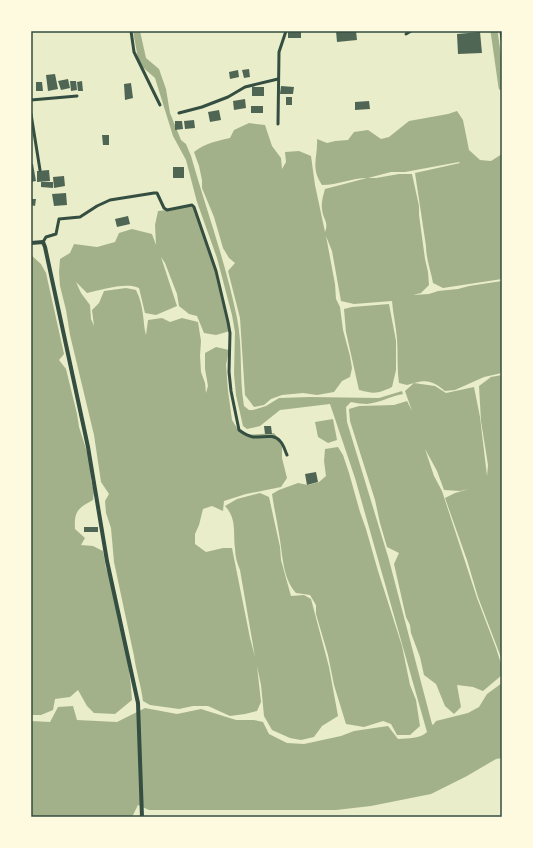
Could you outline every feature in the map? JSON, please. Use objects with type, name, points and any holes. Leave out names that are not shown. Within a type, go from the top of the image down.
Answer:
[{"type":"street","points":[[131,31],[134,52],[160,105]]},
{"type":"street","points":[[278,124],[279,52],[286,31]]},
{"type":"street","points":[[406,34],[411,31]]},
{"type":"street","points":[[501,31],[502,40]]},
{"type":"street","points":[[179,113],[202,107],[228,97],[245,86],[278,80]]},
{"type":"street","points":[[31,100],[77,96]]},
{"type":"street","points":[[31,114],[40,170]]},
{"type":"street","points":[[43,242],[46,237],[56,234],[60,219],[80,217],[110,200],[154,192],[157,194],[164,208],[167,210],[192,205],[216,271],[228,322],[230,334],[231,391],[239,430],[244,434],[253,437],[271,436],[279,440],[282,443],[287,456]]},
{"type":"street","points":[[31,243],[43,242]]},
{"type":"street","points":[[43,242],[88,447],[107,562],[139,709],[142,817]]},
{"type":"shaded area","points":[[133,31],[140,31],[146,58],[159,69],[166,89],[170,113],[181,140],[186,144],[191,156],[222,257],[239,329],[244,406],[249,410],[253,410],[266,406],[279,398],[379,398],[402,391],[403,394],[372,403],[363,404],[351,402],[346,407],[347,422],[389,560],[432,724],[433,725],[436,721],[468,713],[479,707],[487,694],[502,683],[502,758],[496,759],[467,776],[431,794],[371,806],[336,810],[149,810],[138,805],[133,817],[31,817],[31,721],[50,722],[58,707],[73,706],[77,720],[117,722],[145,708],[177,714],[201,709],[236,720],[254,720],[263,722],[269,734],[287,743],[304,744],[341,736],[354,731],[388,726],[398,739],[417,737],[427,732],[355,478],[330,404],[280,410],[260,426],[247,429],[243,426],[236,395],[234,374],[235,332],[217,258],[197,202],[186,160],[173,136],[155,78],[139,64]]},
{"type":"shaded area","points":[[457,111],[463,120],[469,150],[480,160],[491,161],[502,154],[502,279],[443,288],[433,283],[427,256],[415,173],[460,163],[459,162],[405,172],[391,172],[368,178],[412,174],[419,206],[429,285],[421,293],[413,295],[429,294],[438,291],[502,281],[502,373],[484,377],[455,390],[445,391],[434,383],[427,381],[407,385],[399,383],[397,339],[392,301],[354,304],[341,301],[332,251],[326,236],[335,284],[336,299],[340,307],[343,330],[350,356],[352,368],[350,377],[342,381],[334,392],[317,395],[303,393],[282,395],[271,399],[264,405],[254,407],[245,395],[240,318],[228,271],[235,263],[229,258],[223,248],[214,217],[202,188],[199,166],[194,152],[207,144],[230,138],[234,130],[249,123],[265,125],[272,146],[281,158],[282,169],[286,162],[285,152],[299,151],[311,156],[315,185],[325,232],[326,223],[322,207],[322,199],[325,189],[367,178],[322,185],[318,179],[315,168],[317,139],[327,143],[348,140],[354,132],[368,130],[381,139],[389,137],[409,121]]},
{"type":"shaded area","points":[[193,206],[212,255],[230,331],[216,335],[204,333],[197,316],[189,314],[179,306],[177,294],[165,263],[161,257],[177,306],[156,315],[145,313],[139,288],[133,286],[120,286],[87,293],[76,282],[81,293],[90,305],[91,319],[94,326],[92,310],[99,303],[104,291],[126,288],[136,290],[140,299],[146,335],[148,320],[162,318],[170,322],[182,318],[198,322],[201,341],[201,372],[205,383],[206,393],[208,386],[205,369],[205,353],[216,347],[229,350],[226,365],[232,420],[237,428],[247,435],[274,433],[282,443],[282,458],[287,478],[281,487],[246,494],[224,501],[223,511],[212,506],[203,509],[195,534],[195,544],[206,552],[223,548],[232,548],[255,657],[240,570],[236,557],[234,526],[229,511],[225,506],[237,499],[260,493],[269,497],[280,547],[281,560],[291,596],[304,595],[311,599],[329,667],[338,716],[322,726],[314,737],[301,740],[290,738],[272,730],[264,716],[261,685],[257,666],[261,702],[257,711],[230,716],[208,706],[193,706],[179,709],[150,705],[143,701],[114,562],[111,528],[106,513],[105,501],[109,494],[101,482],[94,435],[70,335],[60,286],[60,259],[70,253],[74,244],[97,247],[115,242],[119,233],[132,229],[152,234],[156,245],[155,225],[158,211]]},
{"type":"shaded area","points":[[31,255],[41,264],[46,273],[64,354],[59,360],[66,369],[79,427],[90,461],[91,480],[94,491],[93,500],[80,508],[76,514],[75,529],[85,538],[81,545],[93,546],[103,551],[120,622],[129,669],[132,700],[115,714],[94,713],[87,706],[78,690],[70,697],[55,699],[53,710],[41,715],[31,715]]},
{"type":"shaded area","points":[[389,304],[396,341],[396,370],[392,387],[376,393],[359,390],[346,332],[344,309]]},
{"type":"shaded area","points":[[502,375],[502,660],[478,597],[467,560],[445,498],[469,489],[460,491],[444,490],[437,471],[425,449],[434,476],[442,491],[477,598],[502,667],[502,675],[483,691],[473,687],[457,685],[461,707],[454,714],[445,706],[436,684],[424,675],[420,657],[406,617],[394,564],[399,553],[387,547],[375,500],[350,421],[349,409],[359,406],[394,405],[407,401],[412,411],[405,391],[414,383],[435,386],[446,393],[474,387],[480,417],[487,476],[488,465],[481,421],[479,386],[491,377]]},
{"type":"shaded area","points":[[333,419],[337,440],[328,443],[318,437],[315,422]]},
{"type":"shaded area","points":[[338,447],[343,455],[349,473],[402,646],[410,685],[416,700],[420,726],[410,735],[397,735],[391,724],[383,721],[364,727],[346,724],[334,685],[328,655],[316,614],[316,605],[310,595],[296,593],[291,587],[284,565],[272,494],[298,483],[308,485],[319,482],[326,476],[324,461],[325,449]]},
{"type":"building","points":[[288,31],[301,31],[301,38],[288,38]]},
{"type":"building","points":[[336,31],[356,31],[357,40],[337,42]]},
{"type":"building","points":[[480,32],[482,53],[458,54],[457,34]]},
{"type":"building","points":[[249,69],[250,77],[244,78],[242,70]]},
{"type":"building","points":[[238,70],[239,77],[230,79],[229,72]]},
{"type":"building","points":[[55,74],[58,89],[48,91],[46,75]]},
{"type":"building","points":[[68,79],[70,88],[61,90],[58,81]]},
{"type":"building","points":[[70,81],[76,81],[77,90],[71,91]]},
{"type":"building","points":[[82,81],[83,91],[78,91],[77,82]]},
{"type":"building","points":[[36,82],[42,82],[43,91],[36,91]]},
{"type":"building","points":[[131,83],[133,98],[125,100],[124,84]]},
{"type":"building","points":[[281,86],[294,87],[293,94],[280,94]]},
{"type":"building","points":[[252,87],[264,87],[264,96],[252,96]]},
{"type":"building","points":[[286,97],[292,97],[292,105],[286,105]]},
{"type":"building","points":[[245,99],[246,108],[234,110],[233,101]]},
{"type":"building","points":[[369,101],[370,109],[355,110],[355,102]]},
{"type":"building","points":[[251,106],[263,106],[263,113],[251,113]]},
{"type":"building","points":[[219,110],[221,120],[210,122],[208,112]]},
{"type":"building","points":[[194,120],[195,128],[185,129],[184,121]]},
{"type":"building","points":[[175,121],[182,121],[183,129],[175,130]]},
{"type":"building","points":[[102,135],[109,135],[109,145],[103,145]]},
{"type":"building","points":[[31,164],[33,164],[36,181],[31,182]]},
{"type":"building","points":[[173,167],[184,167],[184,178],[173,178]]},
{"type":"building","points":[[49,170],[50,181],[37,182],[37,171]]},
{"type":"building","points":[[64,176],[65,186],[54,188],[53,177]]},
{"type":"building","points":[[41,182],[53,182],[53,188],[41,187]]},
{"type":"building","points":[[66,193],[67,205],[54,206],[52,194]]},
{"type":"building","points":[[31,199],[36,199],[35,206],[31,205]]},
{"type":"building","points":[[128,216],[130,224],[117,227],[115,219]]},
{"type":"building","points":[[264,426],[271,426],[272,434],[265,434]]},
{"type":"building","points":[[316,472],[318,482],[307,485],[305,474]]},
{"type":"building","points":[[84,527],[98,527],[98,532],[84,532]]},
{"type":"waterway","points":[[494,31],[502,87]]}]
